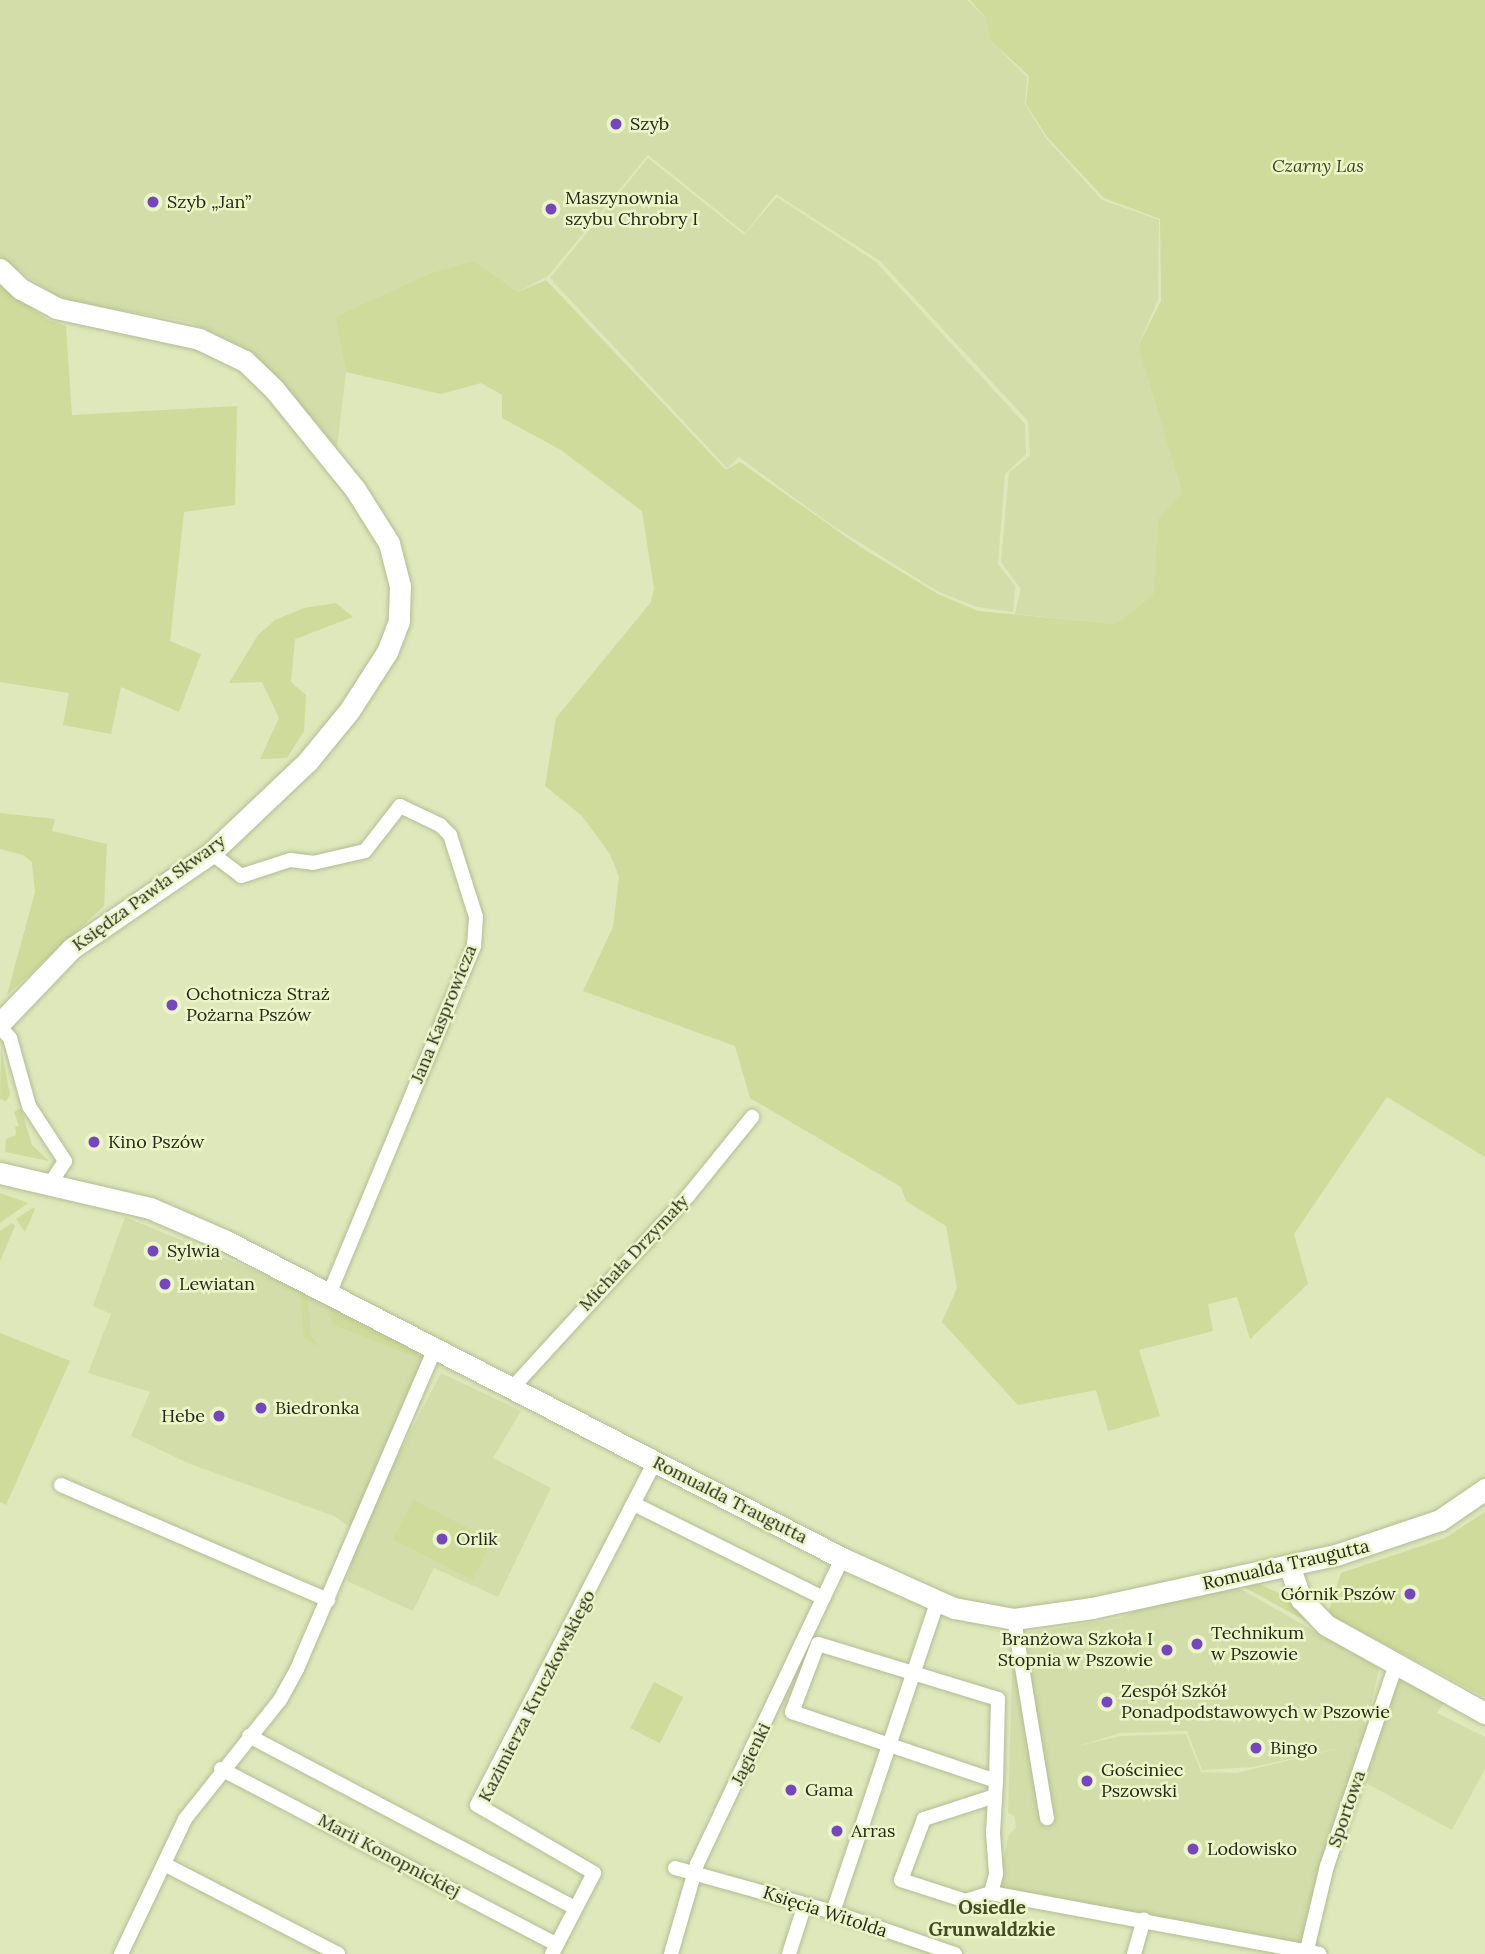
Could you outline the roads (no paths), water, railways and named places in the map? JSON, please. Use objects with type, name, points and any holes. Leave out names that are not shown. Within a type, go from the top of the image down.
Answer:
[{"type":"street","name":"Księdza Pawła Skwary","points":[[0,269],[21,289],[56,308],[199,339],[245,361],[274,389],[355,489],[398,566],[399,621],[387,652],[349,711],[308,761],[211,853],[72,948],[0,1025]]},
{"type":"street","name":"Jana Kasprowicza","points":[[211,853],[241,876],[290,860],[313,863],[365,851],[400,806],[440,825],[450,835],[477,917],[474,946],[329,1294]]},
{"type":"street","points":[[0,1025],[10,1038],[29,1106],[65,1161],[50,1184]]},
{"type":"street","name":"Michała Drzymały","points":[[513,1387],[688,1196],[752,1117]]},
{"type":"street","name":"Romualda Traugutta","points":[[0,1173],[150,1208],[436,1347],[842,1558],[937,1603],[1014,1619],[1092,1608],[1384,1542],[1440,1520],[1485,1489]]},
{"type":"street","points":[[121,1954],[185,1819],[220,1769],[280,1700],[328,1600],[436,1347]]},
{"type":"street","name":"Kazimierza Kruczkowskiego","points":[[555,1950],[594,1873],[477,1805],[636,1505],[656,1462]]},
{"type":"street","points":[[61,1485],[328,1600]]},
{"type":"street","points":[[636,1505],[821,1597]]},
{"type":"street","name":"Jagienki","points":[[671,1954],[695,1872],[821,1597],[842,1558]]},
{"type":"street","points":[[1289,1565],[1298,1592],[1317,1619],[1485,1713]]},
{"type":"street","points":[[833,1912],[937,1603]]},
{"type":"street","points":[[1014,1619],[1047,1818]]},
{"type":"street","points":[[990,1893],[996,1874],[998,1699],[818,1644],[792,1712],[888,1745],[995,1788]]},
{"type":"street","name":"Sportowa","points":[[1311,1953],[1327,1866],[1396,1665]]},
{"type":"street","points":[[249,1736],[575,1908]]},
{"type":"street","name":"Marii Konopnickiej","points":[[220,1769],[555,1950]]},
{"type":"street","points":[[995,1788],[924,1819],[901,1880],[966,1901],[990,1893],[1144,1919],[1311,1953]]},
{"type":"street","points":[[164,1864],[338,1954]]},
{"type":"street","name":"Księcia Witolda","points":[[675,1868],[833,1912],[955,1954]]},
{"type":"street","points":[[789,1954],[805,1904]]},
{"type":"street","points":[[1134,1954],[1144,1919]]},
{"type":"place","name":"Szyb","points":[[616,124]]},
{"type":"place","name":"Szyb „Jan”","points":[[153,202]]},
{"type":"place","name":"Maszynownia szybu Chrobry I","points":[[551,209]]},
{"type":"place","name":"Ochotnicza Straż Pożarna Pszów","points":[[172,1005]]},
{"type":"place","name":"Kino Pszów","points":[[94,1142]]},
{"type":"place","name":"Sylwia","points":[[153,1251]]},
{"type":"place","name":"Lewiatan","points":[[165,1284]]},
{"type":"place","name":"Biedronka","points":[[261,1408]]},
{"type":"place","name":"Hebe","points":[[219,1416]]},
{"type":"place","name":"Orlik","points":[[442,1539]]},
{"type":"place","name":"Górnik Pszów","points":[[1410,1594]]},
{"type":"place","name":"Technikum w Pszowie","points":[[1197,1644]]},
{"type":"place","name":"Branżowa Szkoła I Stopnia w Pszowie","points":[[1167,1650]]},
{"type":"place","name":"Zespół Szkół Ponadpodstawowych w Pszowie","points":[[1107,1702]]},
{"type":"place","name":"Bingo","points":[[1256,1748]]},
{"type":"place","name":"Gościniec Pszowski","points":[[1087,1781]]},
{"type":"place","name":"Gama","points":[[791,1790]]},
{"type":"place","name":"Arras","points":[[837,1831]]},
{"type":"place","name":"Lodowisko","points":[[1193,1849]]},
{"type":"district","name":"Osiedle Grunwaldzkie","points":[[992,1919]]},
{"type":"park label","name":"Czarny Las","points":[[1318,166]]}]
